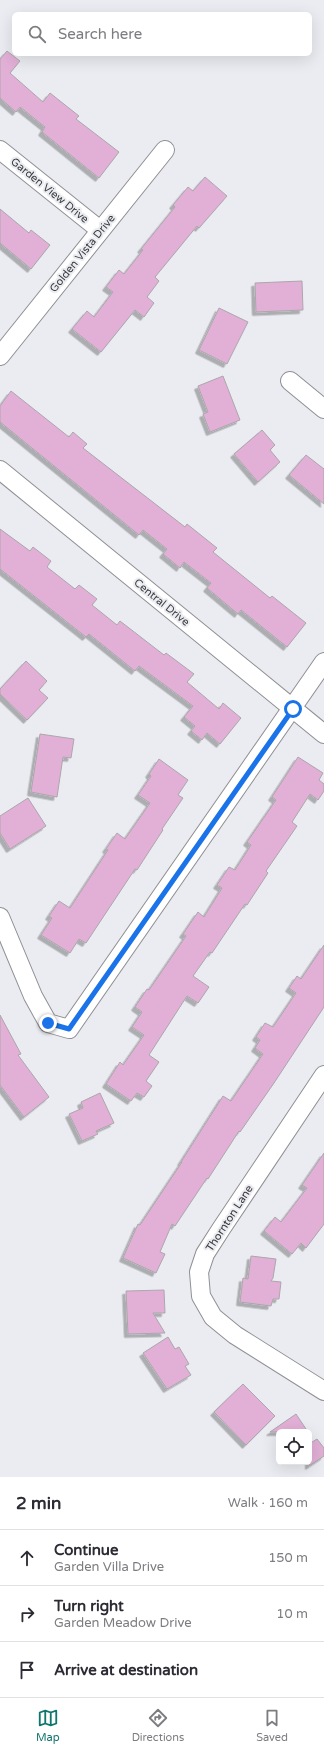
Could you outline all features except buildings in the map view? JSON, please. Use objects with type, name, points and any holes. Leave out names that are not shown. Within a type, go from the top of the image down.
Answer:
[{"type":"street","name":"Garden View Drive","points":[[0,150],[100,230]]},
{"type":"street","name":"Golden Vista Drive","points":[[0,356],[165,150]]},
{"type":"street","points":[[290,381],[324,409]]},
{"type":"street","name":"Central Drive","points":[[0,470],[324,734]]},
{"type":"street","points":[[0,917],[33,996],[48,1023],[69,1029],[293,709],[324,662]]},
{"type":"street","name":"Thornton Lane","points":[[324,1075],[220,1230],[205,1254],[199,1272],[201,1296],[213,1317],[235,1335],[324,1391]]},
{"type":"route","points":[[48,1023],[69,1029],[293,709]]}]
